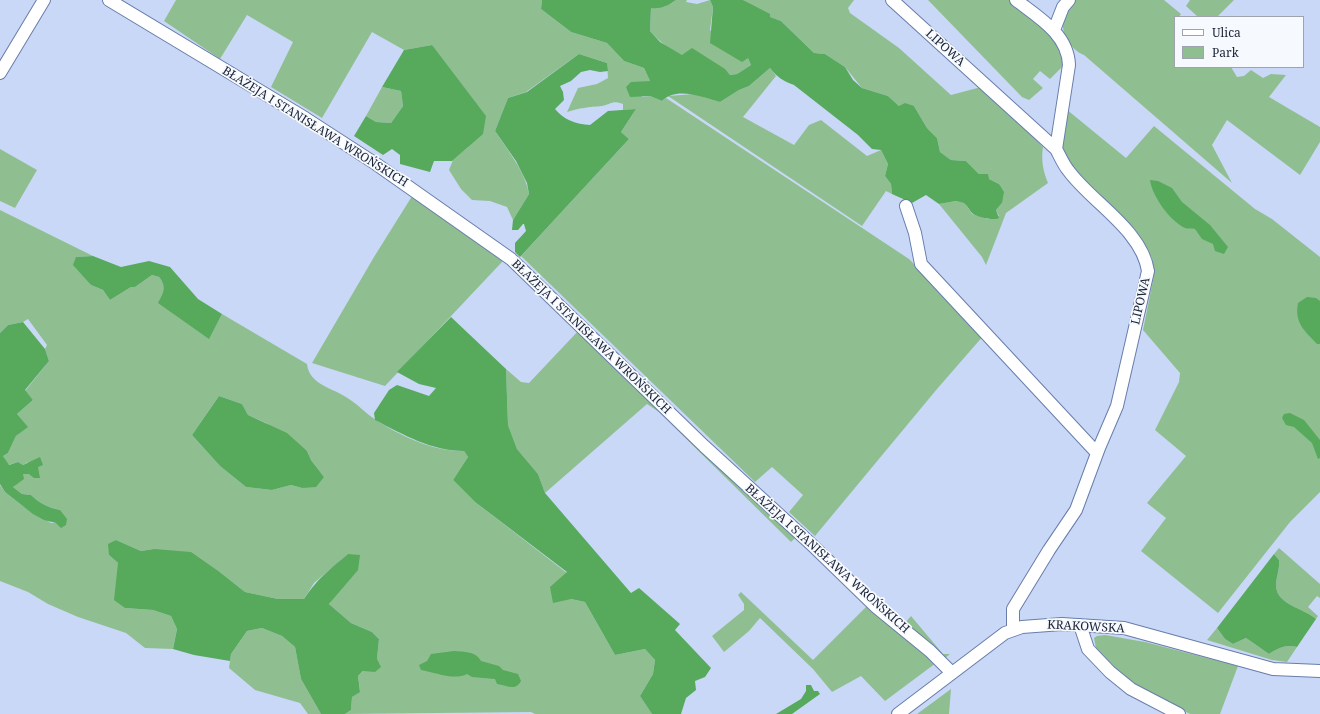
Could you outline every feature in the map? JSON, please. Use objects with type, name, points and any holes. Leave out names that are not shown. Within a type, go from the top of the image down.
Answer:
[{"type":"street","points":[[0,73],[44,0]]},
{"type":"street","name":"BŁAŻEJA I STANISŁAWA WROŃSKICH","points":[[109,0],[305,118],[388,172],[511,259],[704,446],[810,543],[875,606],[930,651],[952,673]]},
{"type":"street","name":"LIPOWA","points":[[892,0],[1056,149],[1068,171],[1134,240],[1146,262],[1148,271],[1117,406],[1076,510],[1013,609],[1013,630]]},
{"type":"street","points":[[1016,0],[1054,30],[1069,55],[1069,65],[1056,149]]},
{"type":"street","points":[[1054,30],[1063,7],[1069,0]]},
{"type":"street","points":[[906,206],[915,233],[921,264],[1098,453]]},
{"type":"street","points":[[1080,625],[1088,649],[1110,672],[1131,689],[1179,714]]},
{"type":"street","name":"KRAKOWSKA","points":[[898,714],[990,644],[1013,630],[1031,626],[1080,625],[1124,628],[1193,645],[1273,669],[1320,671]]},
{"type":"green space","points":[[176,0],[542,0],[541,9],[571,32],[607,43],[624,61],[644,68],[650,81],[639,83],[642,97],[650,96],[662,101],[666,98],[909,259],[984,335],[937,389],[815,536],[789,512],[803,495],[772,467],[755,482],[521,256],[629,139],[621,132],[636,109],[623,110],[623,104],[614,102],[602,106],[567,112],[578,88],[597,84],[608,78],[607,63],[579,54],[526,92],[508,98],[495,131],[520,169],[529,194],[513,220],[507,207],[490,201],[472,200],[461,189],[449,170],[453,160],[468,147],[432,45],[404,50],[372,32],[322,118],[271,87],[293,42],[247,15],[220,59],[164,21]]},
{"type":"green space","points":[[542,0],[676,0],[664,7],[651,8],[650,31],[660,42],[682,55],[692,48],[725,69],[730,75],[737,74],[751,65],[748,58],[742,62],[710,43],[713,7],[710,0],[743,0],[770,14],[770,17],[781,21],[814,53],[825,54],[845,67],[853,80],[862,88],[888,96],[899,106],[905,103],[914,106],[927,128],[937,138],[940,152],[951,160],[966,161],[979,174],[988,174],[989,179],[999,184],[1004,192],[1002,203],[996,210],[999,218],[990,219],[977,216],[972,213],[967,205],[956,201],[939,204],[926,195],[912,203],[892,194],[891,184],[885,176],[888,164],[881,150],[872,149],[858,135],[794,85],[780,78],[770,68],[749,86],[739,90],[720,102],[682,93],[675,94],[662,101],[650,96],[630,97],[626,87],[631,82],[650,81],[644,68],[624,61],[607,43],[571,32],[541,9]]},
{"type":"green space","points":[[676,0],[687,0],[686,2],[697,4],[710,0],[713,7],[710,30],[748,58],[751,65],[737,74],[730,75],[720,67],[678,53],[661,42],[650,31],[651,7],[658,8],[670,4]]},
{"type":"green space","points":[[743,0],[854,0],[848,8],[850,13],[899,48],[951,95],[981,87],[981,85],[1043,147],[1043,165],[1048,183],[1006,213],[986,265],[982,257],[939,204],[956,201],[965,203],[972,214],[988,219],[999,216],[996,210],[1002,203],[999,184],[979,174],[966,161],[951,160],[940,152],[937,138],[927,128],[914,106],[899,106],[888,96],[862,88],[845,67],[825,54],[814,53],[781,21],[769,17]]},
{"type":"green space","points":[[928,0],[1011,0],[1043,26],[1063,54],[1063,66],[1050,79],[1040,71],[1033,79],[1043,88],[1029,100],[1022,97]]},
{"type":"green space","points":[[1072,0],[1164,0],[1181,14],[1180,16],[1174,16],[1174,68],[1232,68],[1237,77],[1244,76],[1251,70],[1263,78],[1271,74],[1286,75],[1269,97],[1320,127],[1320,142],[1300,175],[1227,120],[1212,145],[1232,183],[1070,44],[1066,38],[1063,26],[1066,10]]},
{"type":"green space","points":[[1190,0],[1234,0],[1218,16],[1197,16],[1186,6]]},
{"type":"green space","points":[[432,45],[486,116],[483,134],[452,161],[434,161],[430,172],[400,164],[400,155],[392,149],[383,155],[354,136],[366,116],[376,122],[391,123],[403,106],[401,91],[382,87],[404,50]]},
{"type":"green space","points":[[579,54],[607,63],[608,71],[600,72],[590,70],[581,72],[571,81],[560,86],[563,92],[564,100],[555,109],[562,116],[571,121],[590,125],[608,111],[636,109],[621,132],[629,139],[520,257],[515,252],[515,243],[526,231],[524,224],[518,230],[512,230],[513,220],[529,194],[527,183],[516,161],[495,131],[508,98],[527,92]]},
{"type":"green space","points":[[770,68],[776,76],[743,117],[794,145],[809,125],[821,120],[867,156],[881,150],[888,164],[885,176],[891,184],[892,194],[886,191],[862,226],[668,96],[694,94],[720,102],[739,90],[749,86]]},
{"type":"green space","points":[[382,87],[401,91],[403,106],[391,123],[376,122],[366,116]]},
{"type":"green space","points":[[1066,109],[1126,158],[1154,126],[1255,209],[1272,219],[1320,257],[1320,492],[1290,522],[1218,613],[1141,551],[1166,518],[1147,503],[1186,456],[1155,430],[1179,382],[1180,373],[1143,330],[1154,275],[1152,258],[1141,239],[1071,167],[1063,151],[1062,124]]},
{"type":"green space","points":[[0,149],[37,170],[15,208],[0,201]]},
{"type":"green space","points":[[1150,180],[1158,181],[1172,188],[1182,202],[1210,225],[1228,247],[1224,254],[1215,251],[1213,244],[1202,239],[1195,229],[1185,228],[1173,220],[1158,200],[1151,186]]},
{"type":"green space","points":[[414,193],[503,258],[502,262],[385,386],[312,363],[374,257]]},
{"type":"green space","points":[[0,210],[93,256],[76,257],[83,274],[91,285],[103,290],[110,300],[131,287],[135,287],[152,275],[159,277],[164,284],[165,291],[209,338],[222,314],[307,364],[312,377],[317,381],[343,395],[372,418],[386,426],[418,442],[430,446],[453,451],[464,451],[468,457],[453,480],[475,502],[567,573],[571,599],[585,602],[615,655],[645,649],[655,660],[653,674],[640,696],[652,714],[535,714],[531,712],[345,714],[351,710],[352,697],[360,691],[358,676],[377,659],[379,639],[372,632],[351,623],[329,604],[339,591],[348,554],[314,583],[304,599],[278,599],[245,592],[221,573],[154,549],[141,551],[116,540],[109,555],[118,563],[125,608],[153,610],[171,616],[177,629],[173,649],[145,648],[126,633],[78,617],[48,604],[28,592],[0,581],[0,485],[5,492],[23,506],[51,523],[56,523],[60,510],[44,505],[31,495],[22,494],[13,487],[23,474],[29,474],[28,462],[23,465],[18,462],[8,465],[3,456],[8,453],[16,436],[27,427],[17,414],[33,400],[25,391],[49,361],[45,349],[47,345],[28,319],[23,322],[8,325],[0,333]],"holes":[[[219,396],[242,404],[248,415],[266,423],[307,451],[311,460],[324,477],[302,488],[291,485],[272,490],[246,487],[220,466],[192,435]]]},
{"type":"green space","points":[[93,256],[121,267],[149,261],[170,267],[198,299],[222,314],[209,339],[158,303],[164,290],[162,281],[159,277],[152,275],[135,287],[131,287],[110,300],[103,290],[91,285],[73,265],[76,257]]},
{"type":"green space","points":[[1307,297],[1316,298],[1320,301],[1320,344],[1317,344],[1305,331],[1299,321],[1297,310],[1298,303]]},
{"type":"green space","points":[[451,317],[506,369],[508,425],[517,449],[538,474],[545,493],[631,593],[639,588],[680,624],[675,630],[711,668],[705,677],[695,681],[696,690],[686,698],[681,714],[652,714],[640,696],[653,674],[655,660],[645,649],[615,655],[585,602],[571,599],[553,603],[550,587],[567,572],[475,502],[453,480],[468,457],[464,451],[429,445],[375,420],[374,413],[389,390],[397,385],[429,396],[436,388],[419,384],[397,372]]},
{"type":"green space","points":[[23,322],[45,349],[49,361],[25,390],[33,400],[17,414],[28,427],[16,436],[8,453],[3,456],[9,465],[18,462],[23,465],[40,457],[43,465],[38,467],[40,478],[34,478],[29,474],[23,474],[24,479],[13,487],[22,494],[31,495],[44,505],[60,510],[67,519],[66,525],[61,528],[56,523],[44,520],[33,514],[5,492],[0,484],[0,333],[8,325]]},
{"type":"green space","points":[[580,329],[798,535],[791,542],[659,412],[647,404],[545,493],[538,474],[517,449],[508,425],[506,369],[521,382],[529,383]]},
{"type":"green space","points":[[219,396],[242,404],[248,415],[287,433],[307,451],[311,460],[324,477],[316,487],[302,488],[291,485],[272,490],[246,487],[220,466],[192,435]]},
{"type":"green space","points":[[1290,413],[1304,420],[1320,440],[1320,458],[1318,459],[1312,443],[1294,427],[1286,425],[1282,418],[1284,414]]},
{"type":"green space","points":[[116,540],[141,551],[154,549],[191,552],[245,592],[278,599],[304,599],[319,580],[348,554],[360,555],[358,570],[329,604],[351,623],[372,632],[379,639],[377,659],[381,667],[375,672],[363,671],[358,676],[360,692],[352,697],[351,710],[345,714],[321,714],[301,679],[295,647],[282,636],[262,628],[247,631],[231,654],[230,661],[194,655],[173,649],[177,629],[171,616],[153,610],[125,608],[114,600],[118,563],[109,555],[108,544]]},
{"type":"green space","points":[[1279,548],[1320,584],[1320,598],[1317,596],[1308,607],[1318,616],[1316,619],[1292,606],[1281,598],[1276,586],[1279,560],[1274,554]]},
{"type":"green space","points":[[1274,554],[1279,560],[1276,586],[1281,598],[1292,606],[1316,619],[1297,647],[1283,647],[1269,654],[1246,638],[1233,644],[1225,639],[1217,628]]},
{"type":"green space","points":[[741,592],[813,660],[870,603],[936,663],[885,701],[861,676],[832,692],[813,669],[760,618],[749,631],[724,652],[712,636],[744,610],[744,604],[738,595]]},
{"type":"green space","points":[[911,616],[943,654],[950,654],[944,659],[905,623]]},
{"type":"green space","points":[[262,628],[282,636],[295,647],[301,679],[321,714],[308,714],[300,703],[255,690],[229,668],[231,654],[247,631]]},
{"type":"green space","points":[[1217,628],[1225,639],[1233,644],[1246,638],[1269,654],[1283,647],[1297,647],[1287,662],[1272,660],[1207,640]]},
{"type":"green space","points":[[1105,635],[1145,642],[1238,666],[1220,714],[1190,714],[1126,680],[1096,648],[1094,638]]},
{"type":"green space","points":[[454,651],[476,655],[481,661],[499,666],[503,670],[518,674],[521,681],[516,686],[510,687],[497,684],[495,679],[472,677],[467,674],[456,677],[421,670],[419,665],[427,661],[431,654]]},
{"type":"green space","points":[[806,685],[811,685],[814,691],[818,691],[820,694],[792,714],[776,714],[801,699],[806,691]]},
{"type":"green space","points":[[951,689],[949,714],[917,714]]}]
